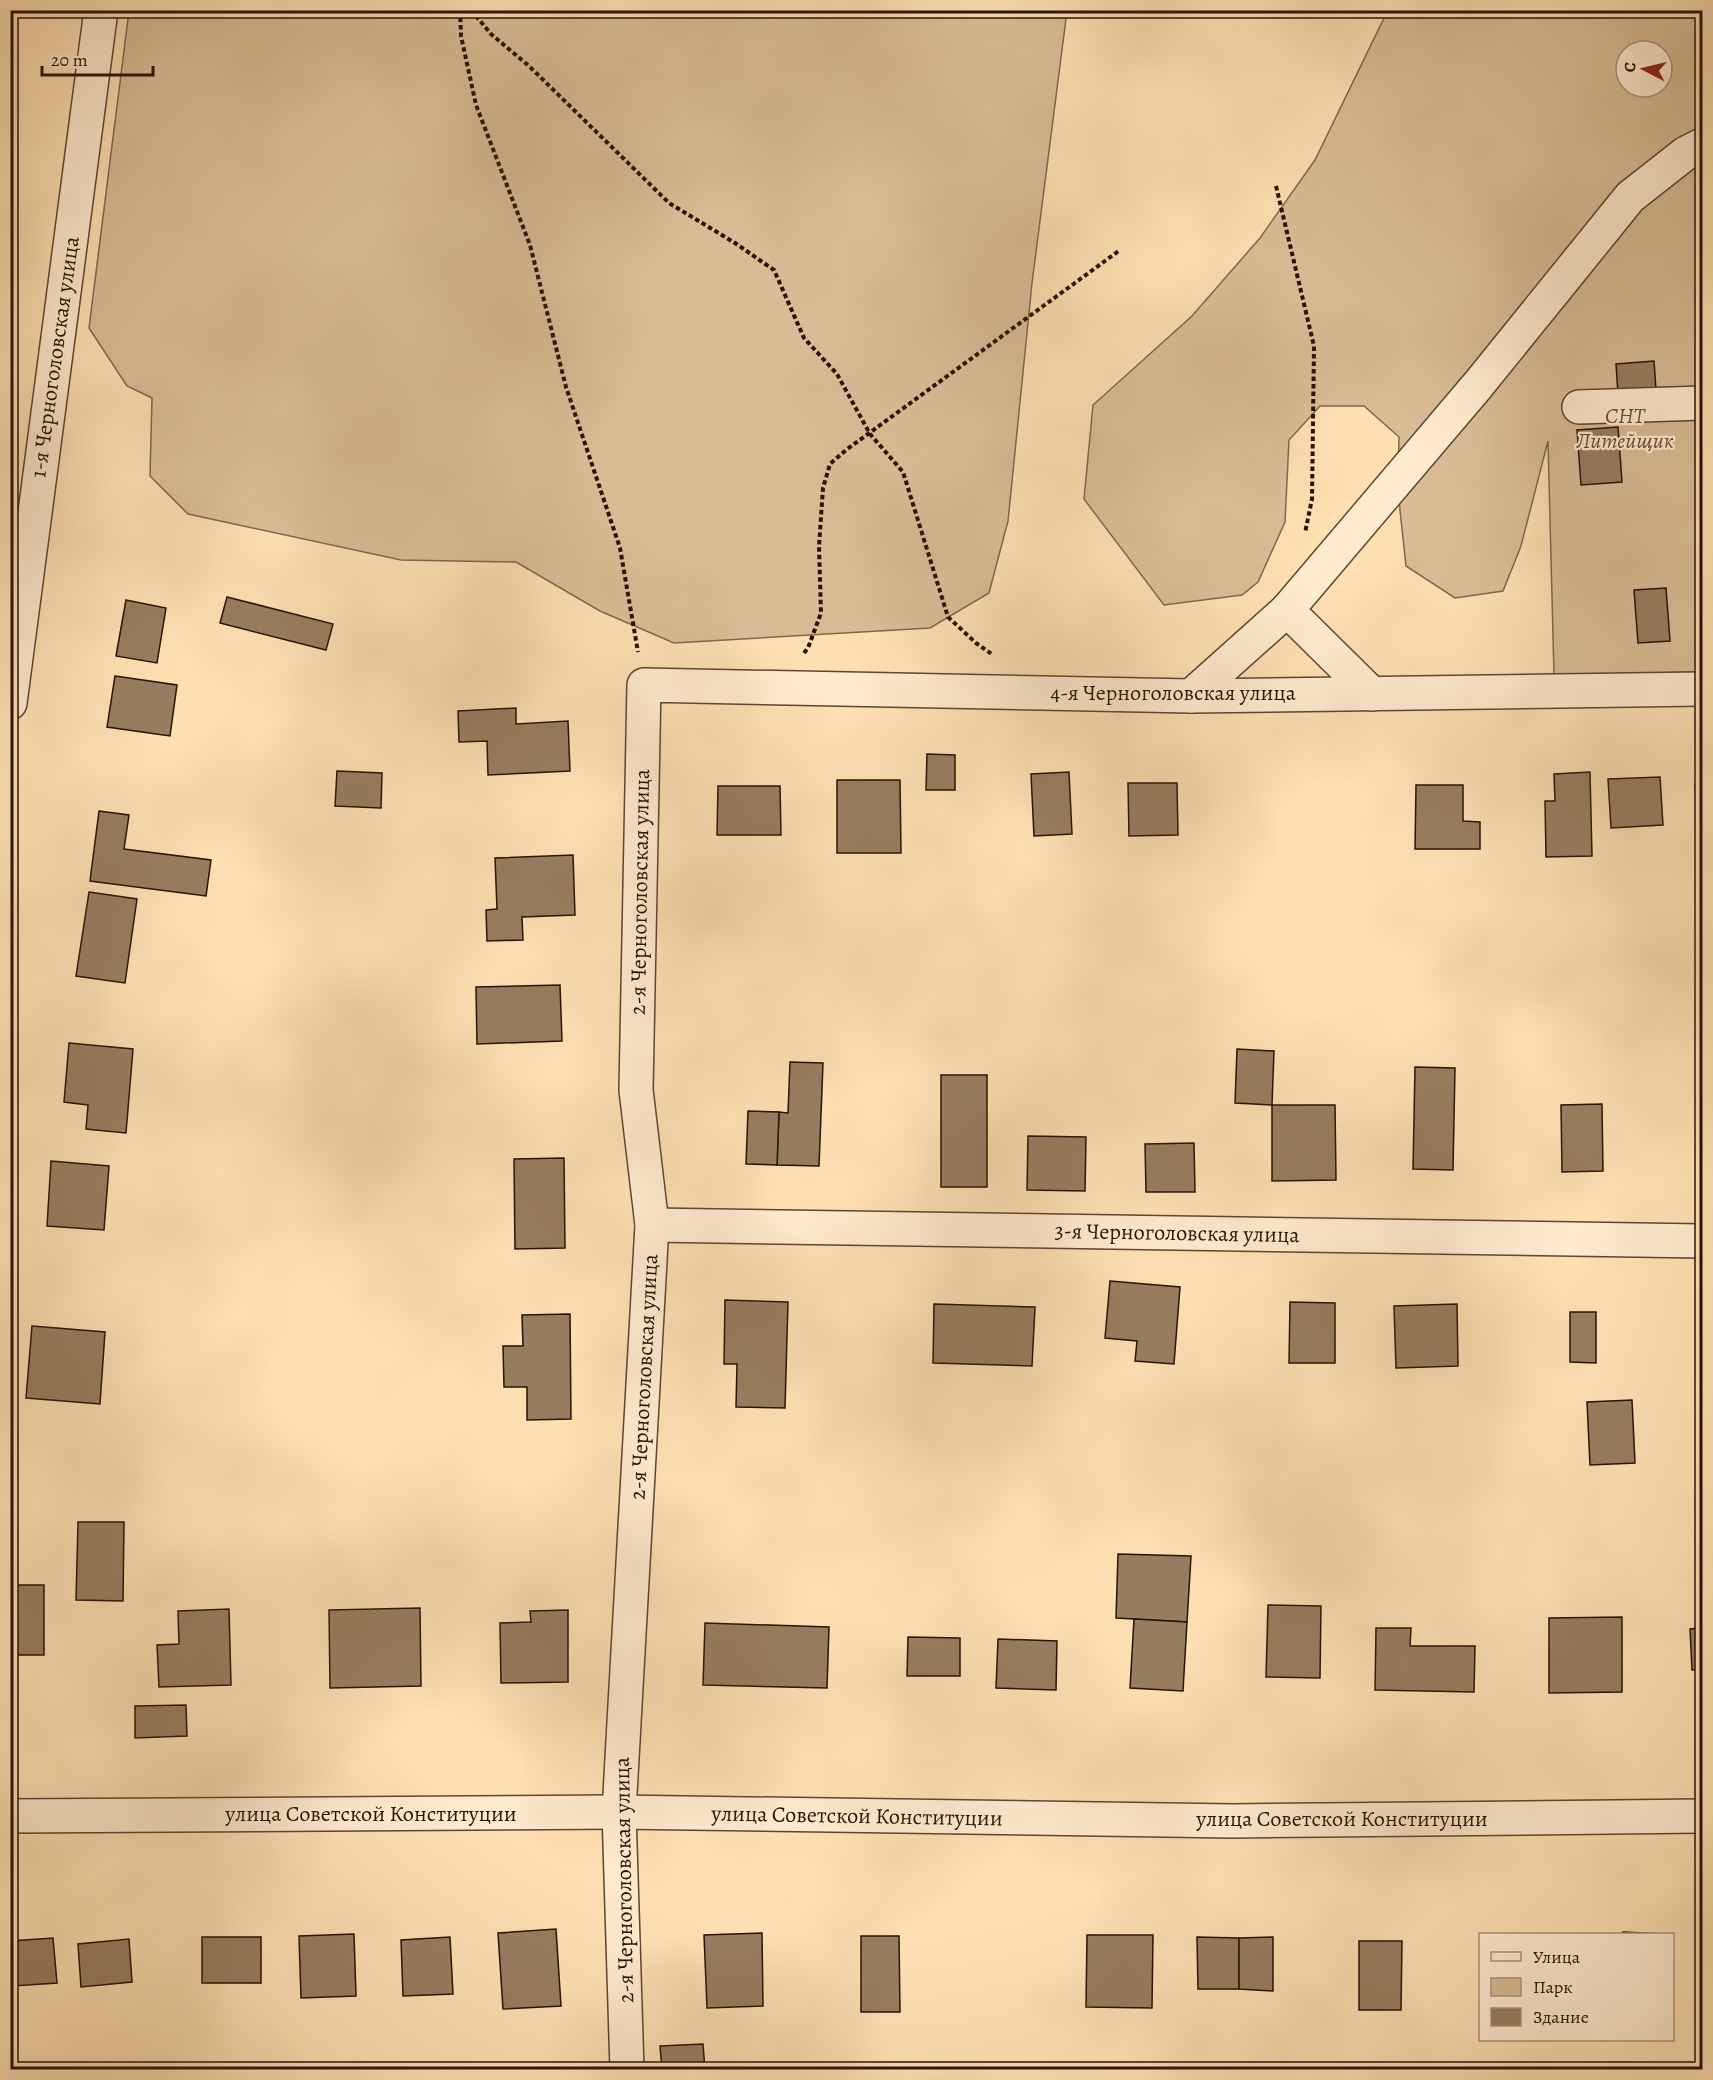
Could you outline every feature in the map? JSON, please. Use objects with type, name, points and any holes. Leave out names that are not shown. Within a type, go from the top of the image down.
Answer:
[{"type":"street","name":"1-я Черноголовская улица","points":[[10,703],[19,552],[100,10]]},
{"type":"street","points":[[1191,696],[1287,610],[1478,385],[1630,197],[1686,153],[1702,145]]},
{"type":"street","points":[[1579,407],[1702,403]]},
{"type":"street","points":[[1287,610],[1372,694]]},
{"type":"street","name":"4-я Черноголовская улица","points":[[644,685],[1191,696],[1702,690]]},
{"type":"street","name":"2-я Черноголовская улица","points":[[627,2070],[619,1812],[652,1225],[636,1090],[644,685]]},
{"type":"street","name":"3-я Черноголовская улица","points":[[652,1225],[1702,1241]]},
{"type":"street","name":"улица Советской Конституции","points":[[10,1816],[619,1812],[1233,1821],[1702,1816]]},
{"type":"path","points":[[460,10],[461,36],[476,105],[530,245],[566,387],[620,548],[644,685]]},
{"type":"path","points":[[471,10],[490,34],[537,74],[669,203],[774,270],[804,338],[837,374],[870,434],[903,472],[948,617],[994,656]]},
{"type":"path","points":[[1276,186],[1314,346],[1312,499],[1302,543]]},
{"type":"path","points":[[775,689],[808,648],[821,613],[819,546],[823,488],[831,464],[846,450],[1120,250]]},
{"type":"green space","points":[[129,11],[1067,11],[1032,283],[1008,521],[989,593],[930,628],[674,643],[600,611],[516,562],[401,560],[188,514],[150,476],[152,398],[127,386],[89,328]]},
{"type":"green space","name":"СНТ Литейщик","points":[[1384,11],[1702,11],[1702,672],[1554,675],[1548,441],[1521,546],[1503,591],[1455,598],[1406,566],[1398,492],[1399,437],[1364,406],[1320,406],[1289,440],[1285,522],[1258,582],[1242,595],[1164,605],[1084,499],[1093,405],[1192,316],[1260,238],[1315,160],[1384,18]]},
{"type":"building","points":[[1654,361],[1656,390],[1618,394],[1616,364]]},
{"type":"building","points":[[1618,427],[1622,482],[1581,485],[1577,430]]},
{"type":"building","points":[[1666,588],[1670,641],[1638,643],[1634,590]]},
{"type":"building","points":[[227,597],[333,624],[326,650],[220,623]]},
{"type":"building","points":[[126,600],[166,608],[157,663],[116,656]]},
{"type":"building","points":[[115,676],[177,685],[170,736],[107,727]]},
{"type":"building","points":[[516,708],[516,724],[568,721],[570,771],[488,775],[487,741],[459,742],[458,711]]},
{"type":"building","points":[[927,754],[955,755],[955,790],[926,790]]},
{"type":"building","points":[[337,771],[382,773],[381,808],[335,806]]},
{"type":"building","points":[[1069,772],[1072,834],[1034,836],[1031,774]]},
{"type":"building","points":[[1590,772],[1592,856],[1546,857],[1545,801],[1555,801],[1554,774]]},
{"type":"building","points":[[1660,777],[1663,825],[1611,828],[1608,779]]},
{"type":"building","points":[[837,780],[900,780],[901,853],[837,853]]},
{"type":"building","points":[[1128,783],[1177,783],[1178,835],[1129,836]]},
{"type":"building","points":[[1702,783],[1702,850],[1699,851],[1695,784]]},
{"type":"building","points":[[1416,785],[1463,785],[1463,821],[1480,822],[1480,849],[1415,849]]},
{"type":"building","points":[[718,786],[780,786],[781,835],[717,835]]},
{"type":"building","points":[[99,811],[129,815],[124,849],[211,860],[206,896],[90,881]]},
{"type":"building","points":[[573,855],[575,915],[522,917],[523,940],[487,941],[486,910],[497,909],[495,858]]},
{"type":"building","points":[[89,892],[137,899],[125,983],[76,976]]},
{"type":"building","points":[[560,985],[562,1041],[477,1044],[476,987]]},
{"type":"building","points":[[69,1043],[133,1049],[126,1133],[86,1129],[88,1105],[64,1102]]},
{"type":"building","points":[[1237,1049],[1274,1051],[1272,1105],[1235,1103]]},
{"type":"building","points":[[790,1062],[823,1063],[819,1166],[777,1165],[779,1112],[788,1113]]},
{"type":"building","points":[[1415,1067],[1455,1068],[1453,1170],[1413,1169]]},
{"type":"building","points":[[941,1075],[987,1075],[987,1187],[941,1187]]},
{"type":"building","points":[[1602,1104],[1603,1171],[1562,1172],[1561,1105]]},
{"type":"building","points":[[1272,1105],[1335,1105],[1336,1180],[1272,1181]]},
{"type":"building","points":[[748,1111],[779,1112],[777,1165],[746,1164]]},
{"type":"building","points":[[1028,1136],[1086,1137],[1085,1191],[1027,1190]]},
{"type":"building","points":[[1194,1143],[1195,1192],[1146,1192],[1145,1144]]},
{"type":"building","points":[[564,1158],[565,1248],[515,1249],[514,1159]]},
{"type":"building","points":[[51,1161],[109,1166],[104,1230],[47,1226]]},
{"type":"building","points":[[1110,1281],[1180,1287],[1174,1364],[1135,1361],[1137,1341],[1105,1338]]},
{"type":"building","points":[[725,1300],[788,1302],[785,1408],[736,1407],[737,1364],[724,1364]]},
{"type":"building","points":[[1290,1302],[1335,1303],[1335,1363],[1289,1363]]},
{"type":"building","points":[[934,1304],[1035,1307],[1032,1366],[933,1363]]},
{"type":"building","points":[[1457,1304],[1458,1366],[1396,1368],[1394,1306]]},
{"type":"building","points":[[1570,1312],[1596,1312],[1596,1363],[1570,1362]]},
{"type":"building","points":[[570,1314],[571,1419],[527,1420],[527,1387],[504,1387],[503,1346],[523,1346],[522,1315]]},
{"type":"building","points":[[32,1326],[105,1332],[100,1404],[26,1398]]},
{"type":"building","points":[[1632,1400],[1635,1463],[1590,1465],[1587,1402]]},
{"type":"building","points":[[78,1522],[124,1522],[123,1601],[76,1600]]},
{"type":"building","points":[[1118,1554],[1191,1556],[1187,1622],[1116,1618]]},
{"type":"building","points":[[10,1585],[44,1585],[44,1655],[10,1655]]},
{"type":"building","points":[[1268,1605],[1321,1606],[1320,1678],[1266,1677]]},
{"type":"building","points":[[420,1608],[421,1686],[330,1688],[329,1610]]},
{"type":"building","points":[[229,1609],[231,1685],[159,1687],[157,1645],[179,1644],[178,1611]]},
{"type":"building","points":[[568,1610],[568,1682],[501,1683],[500,1623],[531,1622],[530,1611]]},
{"type":"building","points":[[1622,1617],[1622,1692],[1549,1693],[1549,1618]]},
{"type":"building","points":[[1134,1619],[1187,1622],[1183,1691],[1130,1688]]},
{"type":"building","points":[[705,1623],[829,1627],[827,1688],[703,1685]]},
{"type":"building","points":[[1376,1628],[1411,1628],[1410,1646],[1475,1646],[1474,1692],[1375,1690]]},
{"type":"building","points":[[1702,1628],[1702,1669],[1692,1670],[1690,1629]]},
{"type":"building","points":[[908,1637],[960,1638],[960,1676],[907,1676]]},
{"type":"building","points":[[998,1639],[1057,1641],[1056,1690],[996,1688]]},
{"type":"building","points":[[186,1705],[187,1736],[135,1738],[135,1706]]},
{"type":"building","points":[[556,1929],[561,2006],[503,2009],[498,1933]]},
{"type":"building","points":[[762,1933],[763,2006],[707,2008],[704,1935]]},
{"type":"building","points":[[354,1934],[356,1996],[301,1998],[299,1936]]},
{"type":"building","points":[[1087,1935],[1153,1935],[1152,2008],[1086,2007]]},
{"type":"building","points":[[861,1936],[899,1936],[900,2012],[861,2012]]},
{"type":"building","points":[[202,1937],[261,1937],[261,1983],[202,1983]]},
{"type":"building","points":[[450,1937],[453,1994],[403,1996],[401,1940]]},
{"type":"building","points":[[1197,1937],[1239,1938],[1239,1989],[1198,1989]]},
{"type":"building","points":[[1273,1937],[1273,1991],[1239,1989],[1239,1938]]},
{"type":"building","points":[[53,1938],[57,1983],[13,1986],[10,1941]]},
{"type":"building","points":[[129,1939],[132,1982],[81,1987],[78,1944]]},
{"type":"building","points":[[1359,1941],[1402,1941],[1401,2010],[1359,2010]]},
{"type":"building","points":[[703,2044],[705,2070],[662,2070],[660,2046]]}]
